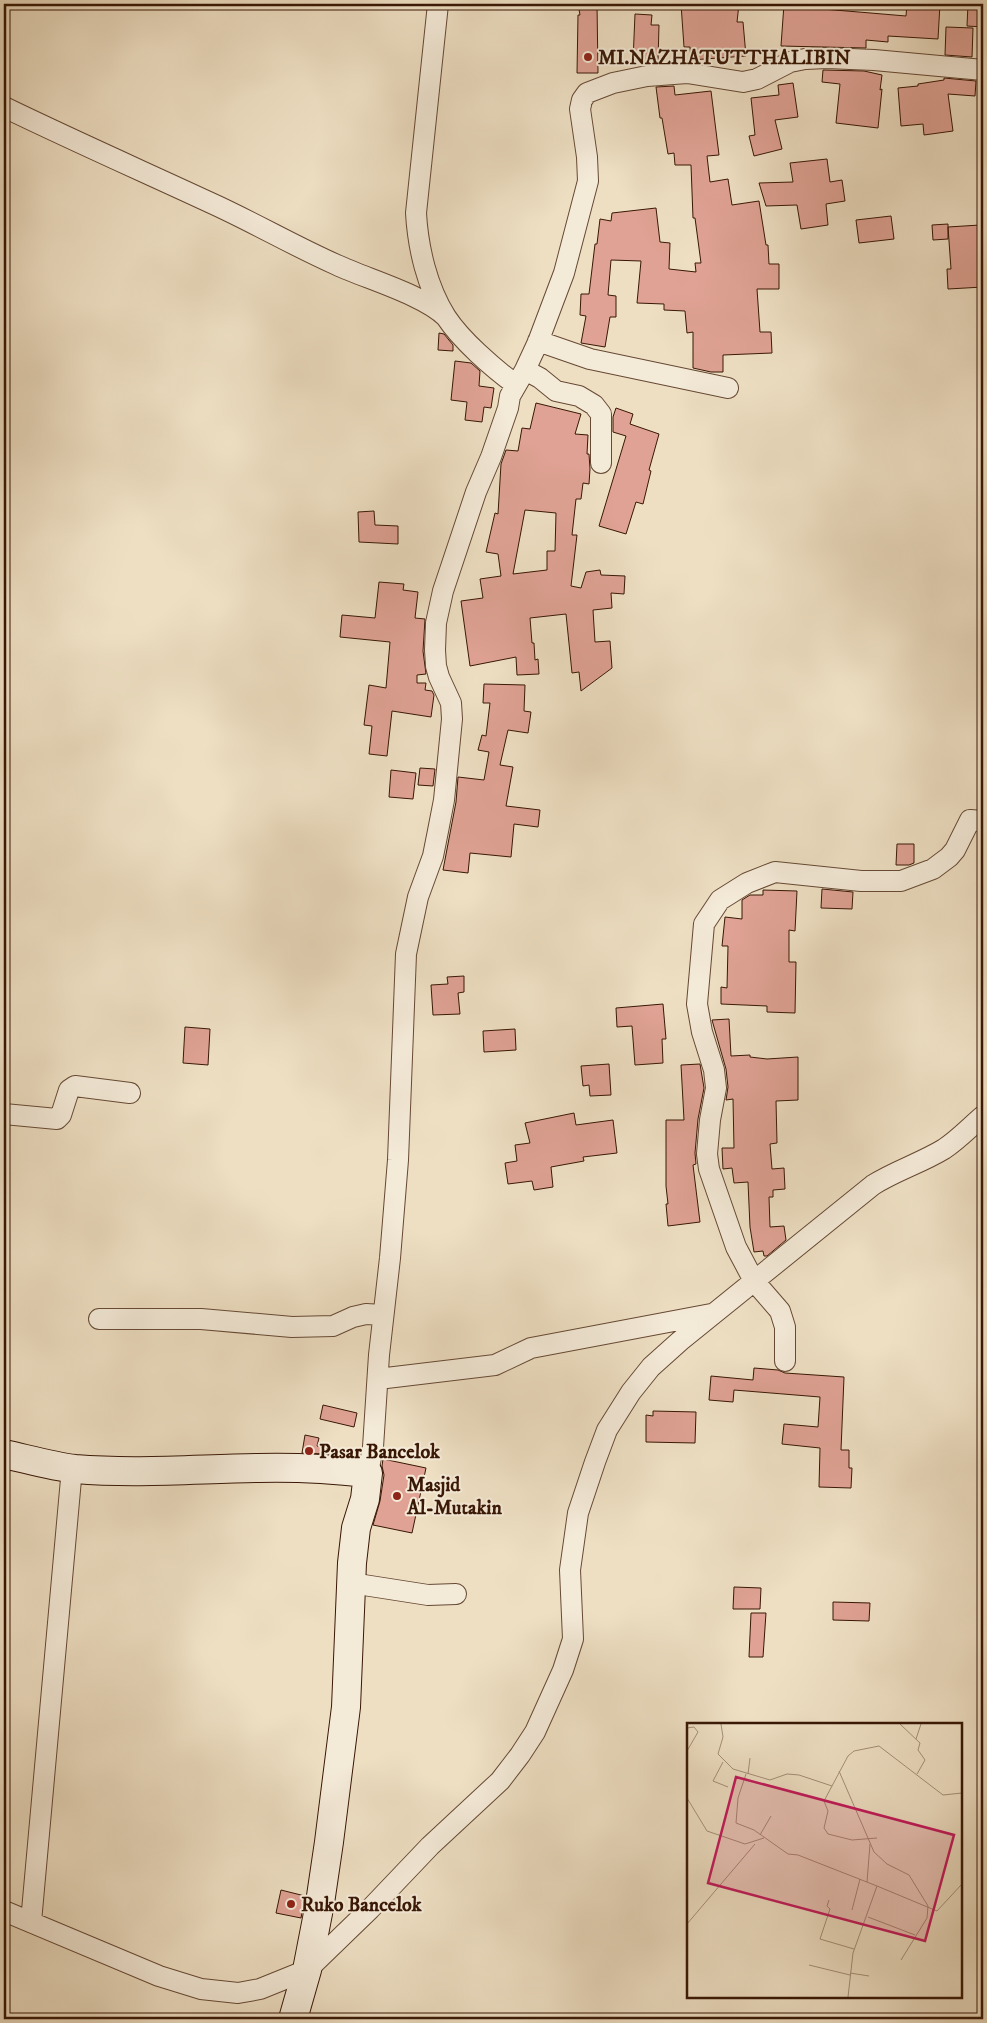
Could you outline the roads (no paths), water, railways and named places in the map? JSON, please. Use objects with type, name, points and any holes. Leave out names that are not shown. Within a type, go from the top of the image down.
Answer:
[{"type":"street","points":[[438,4],[416,213],[417,228],[426,271],[446,317]]},
{"type":"street","points":[[293,2019],[307,1970],[320,1903],[345,1717],[351,1583],[356,1528],[365,1499],[373,1447],[398,1160],[406,954],[418,896],[432,856],[444,800],[452,719],[451,703],[438,677],[436,666],[436,624],[443,591],[458,544],[491,458],[508,408],[510,396],[538,342],[564,273],[583,206],[588,181],[587,157],[580,109],[582,100],[587,93],[613,83],[647,76],[687,73],[743,82],[757,79],[790,62],[805,59],[874,60],[983,70]]},
{"type":"street","points":[[4,107],[84,146],[212,203],[337,265],[423,301],[439,310],[472,347],[502,375],[522,374],[540,378],[556,391],[579,396],[594,406],[601,414],[601,463]]},
{"type":"street","points":[[538,342],[590,359],[728,388]]},
{"type":"street","points":[[785,1361],[786,1327],[774,1304],[754,1282],[736,1247],[709,1169],[707,1154],[710,1120],[716,1088],[714,1070],[702,1032],[697,1004],[704,924],[720,900],[747,883],[775,872],[862,881],[901,880],[933,869],[955,850],[970,820],[983,820]]},
{"type":"street","points":[[4,1114],[57,1119],[61,1115],[69,1090],[75,1086],[130,1093]]},
{"type":"street","points":[[4,1911],[159,1976],[201,1989],[238,1992],[260,1989],[307,1970],[370,1909],[430,1846],[500,1781],[535,1732],[563,1670],[573,1639],[570,1570],[578,1513],[607,1430],[631,1392],[651,1368],[712,1314],[873,1185],[889,1175],[945,1148],[983,1116]]},
{"type":"street","points":[[99,1318],[201,1319],[292,1327],[332,1326],[366,1314],[383,1315]]},
{"type":"street","points":[[378,1379],[495,1365],[531,1348],[712,1314]]},
{"type":"street","points":[[4,1454],[72,1468],[156,1472],[269,1468],[322,1469],[368,1473]]},
{"type":"street","points":[[31,1922],[72,1468]]},
{"type":"street","points":[[351,1583],[428,1595],[456,1594]]},
{"type":"place","name":"MI.NAZHATUTTHALIBIN","points":[[588,57]]},
{"type":"place","name":"Pasar Bancelok","points":[[309,1451]]},
{"type":"place","name":"Masjid Al-Mutakin","points":[[397,1496]]},
{"type":"place","name":"Ruko Bancelok","points":[[291,1904]]}]
